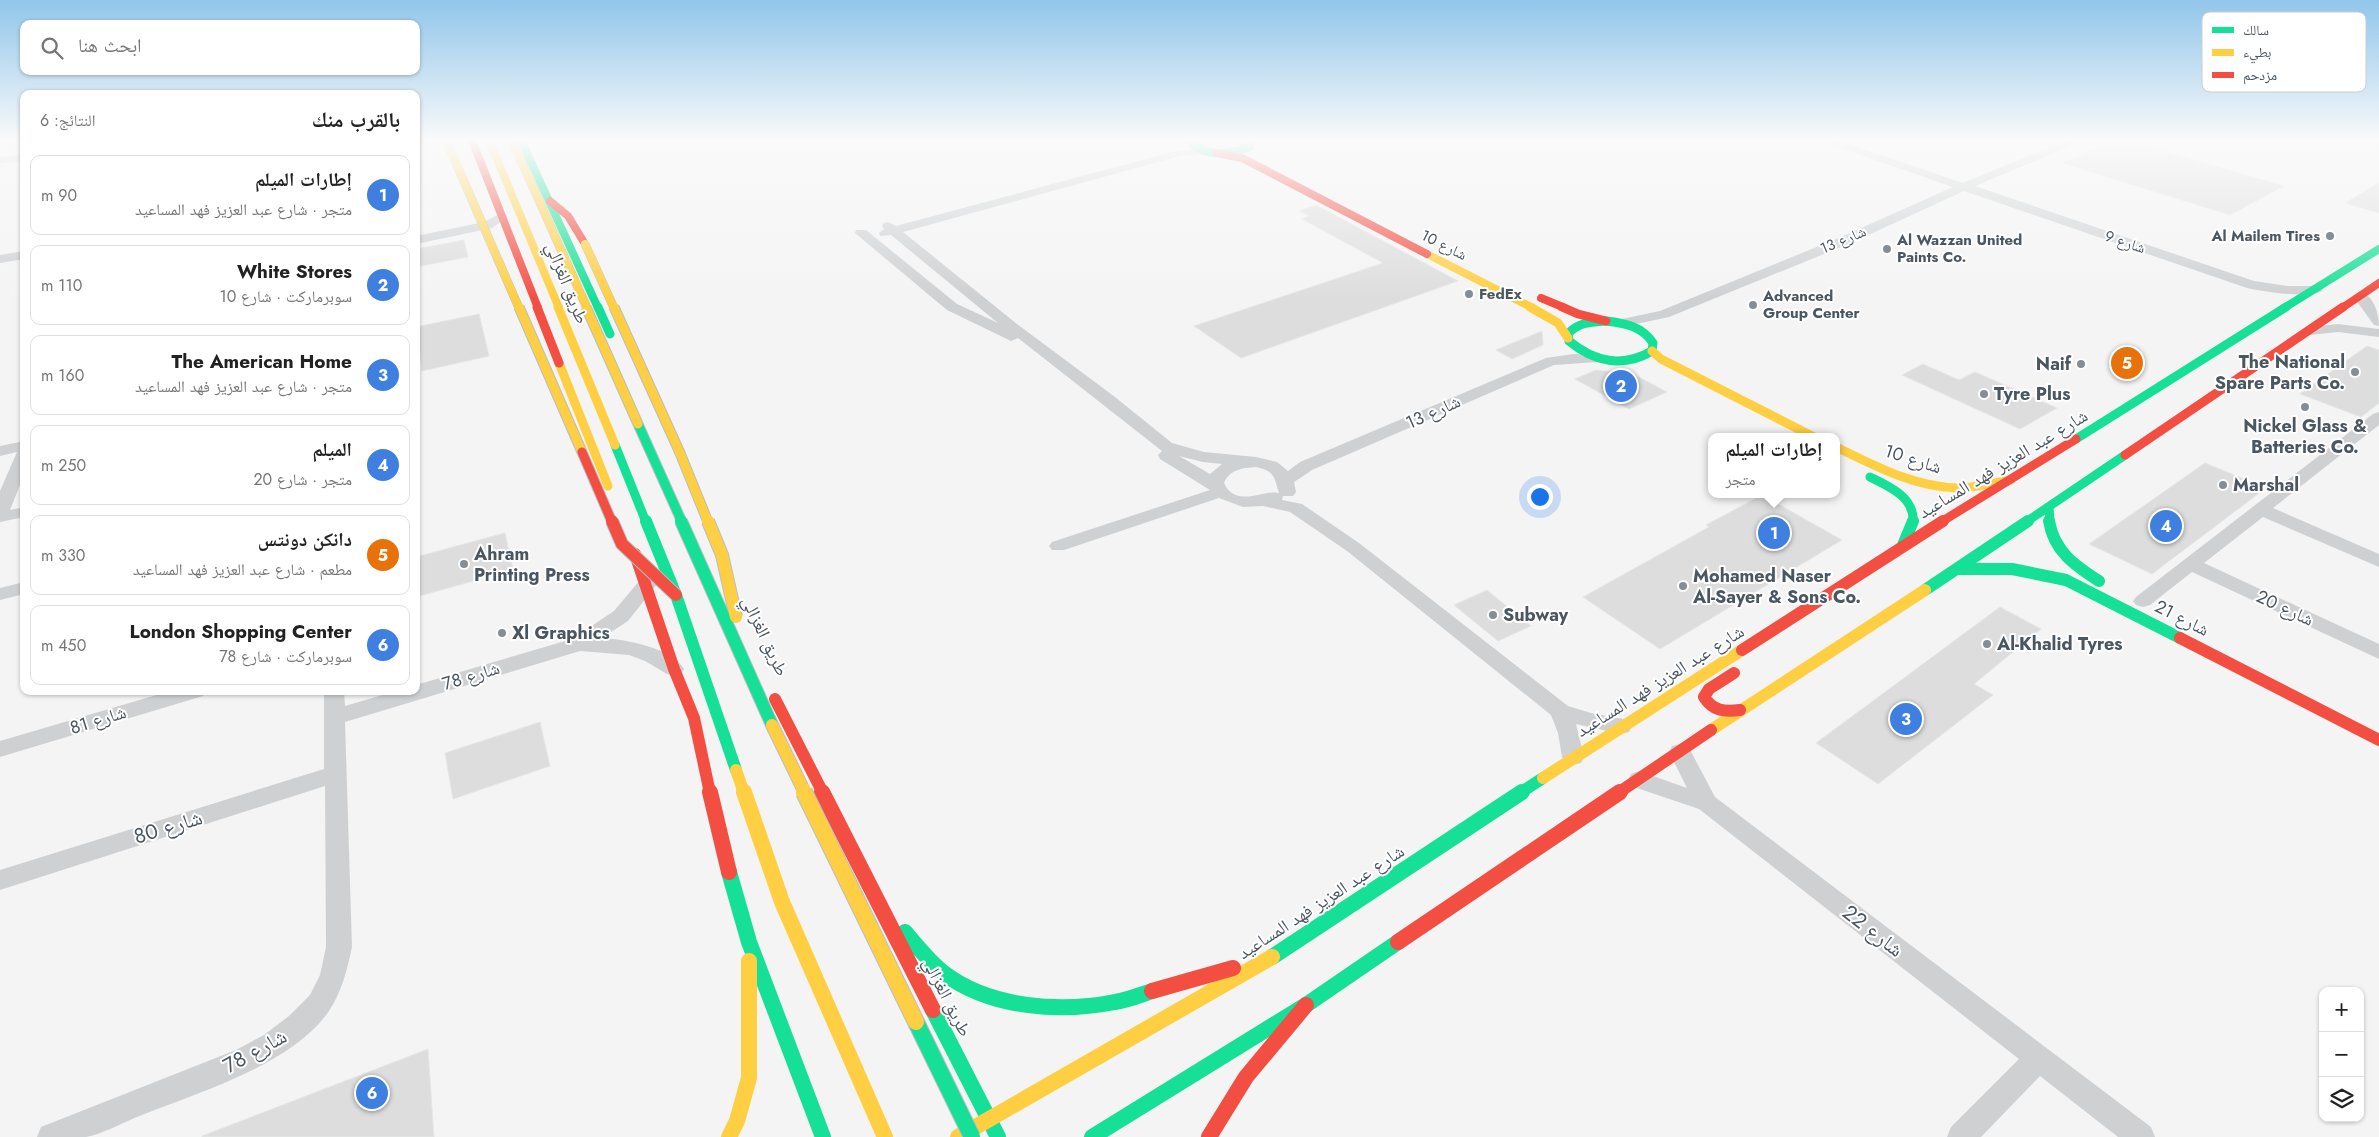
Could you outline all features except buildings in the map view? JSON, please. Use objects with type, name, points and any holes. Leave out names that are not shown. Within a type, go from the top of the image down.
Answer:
[{"type":"main road","points":[[469,193],[622,544],[676,595]]},
{"type":"main road","name":"طريق الغزالي","points":[[493,193],[647,584],[674,669],[694,718],[718,832],[749,942],[822,1137]]},
{"type":"main road","name":"طريق الغزالي","points":[[511,193],[676,595],[782,902],[885,1137]]},
{"type":"main road","name":"طريق الغزالي","points":[[535,193],[745,667],[852,893],[972,1137]]},
{"type":"main road","name":"طريق الغزالي","points":[[546,193],[748,642]]},
{"type":"main road","name":"شارع 10","points":[[1310,193],[1540,312],[1558,323],[1568,339],[1583,353],[1598,358]]},
{"type":"main road","points":[[1334,193],[1342,197]]},
{"type":"main road","points":[[550,202],[568,216],[585,244],[680,453],[722,555],[746,662],[745,667]]},
{"type":"main road","name":"شارع عبد العزيز فهد المساعيد","points":[[958,1137],[1273,956],[1573,757],[1833,592],[1903,545],[2284,311],[2379,249]]},
{"type":"main road","points":[[1092,1137],[1306,1005],[1740,710],[1957,569],[2379,284]]},
{"type":"main road","points":[[1529,291],[1578,314],[1637,328],[1648,335],[1653,343],[1652,351],[1644,357],[1631,360],[1598,358]]},
{"type":"main road","points":[[1568,339],[1570,330],[1578,324],[1606,321]]},
{"type":"main road","points":[[1652,351],[1661,360],[1806,433]]},
{"type":"main road","points":[[1631,360],[1650,369]]},
{"type":"main road","points":[[1695,389],[1784,433]]},
{"type":"main road","name":"شارع 10","points":[[1840,449],[1896,475],[1927,485],[1966,487],[2011,480]]},
{"type":"main road","name":"شارع 10","points":[[1840,461],[1888,487],[1911,507],[1913,516],[1903,545]]},
{"type":"main road","points":[[2049,507],[2051,536],[2062,552],[2071,563],[2109,586]]},
{"type":"main road","name":"شارع 21","points":[[1957,569],[2005,567],[2044,573],[2066,580],[2379,740]]},
{"type":"main road","points":[[1826,608],[1833,592]]},
{"type":"main road","points":[[1740,710],[1728,714],[1715,710],[1707,704],[1704,697],[1709,689],[1742,668]]},
{"type":"main road","name":"طريق الغزالي","points":[[769,685],[998,1137]]},
{"type":"main road","points":[[880,904],[928,958],[950,978],[982,995],[1022,1003],[1061,1006],[1112,1003],[1273,956]]},
{"type":"main road","points":[[729,1137],[737,1121],[749,1078],[749,942]]},
{"type":"main road","points":[[1209,1137],[1246,1077],[1306,1005]]},
{"type":"street","points":[[1016,193],[864,236],[952,307],[1000,329],[1102,402],[1158,450],[1235,500],[1264,501],[1296,508],[1353,547],[1560,711],[1590,721],[1621,726]]},
{"type":"street","points":[[891,228],[1026,193]]},
{"type":"street","name":"شارع 13","points":[[1622,323],[1664,314],[1846,240],[1950,193]]},
{"type":"street","name":"شارع 9","points":[[1981,193],[2252,285],[2288,290],[2316,290]]},
{"type":"street","points":[[420,239],[488,225],[502,217]]},
{"type":"street","points":[[891,228],[1166,447],[1203,457],[1255,462],[1278,470],[1286,483],[1289,497],[1296,508]]},
{"type":"street","points":[[0,259],[20,256]]},
{"type":"street","name":"شارع 9","points":[[2252,285],[2272,297],[2284,311]]},
{"type":"street","points":[[2360,296],[2379,322]]},
{"type":"street","points":[[952,307],[981,300]]},
{"type":"street","points":[[1648,335],[1664,314]]},
{"type":"street","points":[[2310,331],[2338,328],[2379,332]]},
{"type":"street","name":"شارع 13","points":[[1551,361],[1568,339]]},
{"type":"street","name":"شارع 13","points":[[1264,501],[1278,495],[1298,470],[1315,462],[1551,361],[1573,358],[1598,358]]},
{"type":"street","points":[[2143,601],[2260,509],[2376,422]]},
{"type":"street","points":[[0,451],[20,447]]},
{"type":"street","points":[[1218,488],[1216,478],[1220,471],[1228,466],[1255,462]]},
{"type":"street","name":"شارع 13","points":[[1255,462],[1288,465],[1315,462]]},
{"type":"street","points":[[0,512],[20,464]]},
{"type":"street","points":[[1058,546],[1218,488]]},
{"type":"street","points":[[2260,509],[2379,561]]},
{"type":"street","points":[[0,518],[20,513]]},
{"type":"street","name":"شارع 20","points":[[2190,564],[2379,652]]},
{"type":"street","name":"شارع 78","points":[[420,692],[579,644],[621,616],[632,605],[647,584]]},
{"type":"street","points":[[0,594],[20,589]]},
{"type":"street","name":"شارع 78","points":[[579,644],[617,645],[634,649],[656,657],[674,669]]},
{"type":"street","name":"شارع 81","points":[[0,750],[183,695]]},
{"type":"street","name":"شارع 78","points":[[51,1137],[253,1057],[275,1043],[311,1012],[333,978],[338,962],[334,695]]},
{"type":"street","name":"شارع 78","points":[[335,717],[409,695]]},
{"type":"street","points":[[1560,711],[1569,734],[1573,757]]},
{"type":"street","name":"شارع 22","points":[[1680,752],[1707,804]]},
{"type":"street","name":"شارع 80","points":[[0,880],[335,774]]},
{"type":"street","name":"شارع 22","points":[[1639,780],[1707,804],[2141,1137]]},
{"type":"street","points":[[1961,1137],[2038,1059]]},
{"type":"traffic: fast","points":[[545,193],[610,334]]},
{"type":"traffic: fast","points":[[2076,439],[2379,249]]},
{"type":"traffic: fast","points":[[1606,321],[1626,324],[1639,329],[1653,343],[1652,351],[1642,357],[1631,360],[1609,361],[1588,354],[1569,341],[1568,334],[1580,324],[1606,321]]},
{"type":"traffic: fast","points":[[638,424],[772,725]]},
{"type":"traffic: fast","points":[[615,445],[676,595],[736,770]]},
{"type":"traffic: fast","points":[[1925,590],[2125,455]]},
{"type":"traffic: fast","points":[[1870,477],[1898,493],[1912,511],[1913,519],[1903,545]]},
{"type":"traffic: fast","points":[[2049,507],[2049,521],[2052,533],[2055,543],[2061,552],[2099,581]]},
{"type":"traffic: fast","points":[[1957,569],[2012,569],[2066,580],[2180,638]]},
{"type":"traffic: fast","points":[[1272,957],[1543,778]]},
{"type":"traffic: fast","points":[[729,872],[749,942],[823,1137]]},
{"type":"traffic: fast","points":[[905,932],[944,974],[968,988],[1008,1001],[1071,1007],[1111,1003],[1152,991]]},
{"type":"traffic: fast","points":[[1092,1137],[1306,1005],[1398,942]]},
{"type":"traffic: fast","points":[[933,1010],[998,1137]]},
{"type":"traffic: fast","points":[[916,1022],[972,1137]]},
{"type":"traffic: slow","points":[[469,193],[582,452]]},
{"type":"traffic: slow","points":[[511,193],[615,445]]},
{"type":"traffic: slow","points":[[536,193],[638,424]]},
{"type":"traffic: slow","points":[[585,244],[680,453],[722,555],[736,617]]},
{"type":"traffic: slow","points":[[1427,254],[1540,312],[1558,323],[1568,338]]},
{"type":"traffic: slow","points":[[1652,351],[1661,359],[1806,433]]},
{"type":"traffic: slow","points":[[559,363],[608,486]]},
{"type":"traffic: slow","points":[[1840,449],[1910,480],[1941,487],[1964,488],[2011,480]]},
{"type":"traffic: slow","points":[[1711,730],[1925,590]]},
{"type":"traffic: slow","points":[[1543,778],[1742,650]]},
{"type":"traffic: slow","points":[[772,725],[916,1022]]},
{"type":"traffic: slow","points":[[736,770],[782,902],[885,1137]]},
{"type":"traffic: slow","points":[[958,1137],[1272,957]]},
{"type":"traffic: slow","points":[[729,1137],[737,1121],[749,1078],[749,961]]},
{"type":"traffic: jam","points":[[493,193],[559,363]]},
{"type":"traffic: jam","points":[[1310,193],[1427,254]]},
{"type":"traffic: jam","points":[[550,201],[568,216],[585,244]]},
{"type":"traffic: jam","points":[[2125,455],[2379,283]]},
{"type":"traffic: jam","points":[[1541,298],[1578,314],[1606,321]]},
{"type":"traffic: jam","points":[[1742,650],[1903,545],[2076,439]]},
{"type":"traffic: jam","points":[[582,452],[622,544],[676,595]]},
{"type":"traffic: jam","points":[[635,554],[674,669],[694,718],[718,832],[729,872]]},
{"type":"traffic: jam","points":[[2180,638],[2379,740]]},
{"type":"traffic: jam","points":[[1734,673],[1709,689],[1704,697],[1711,706],[1719,710],[1740,710]]},
{"type":"traffic: jam","points":[[775,699],[933,1010]]},
{"type":"traffic: jam","points":[[1398,942],[1711,730]]},
{"type":"traffic: jam","points":[[1152,991],[1233,968]]},
{"type":"traffic: jam","points":[[1209,1137],[1246,1077],[1306,1005]]},
{"type":"place","name":"Al Mailem Tires","points":[[2330,236]]},
{"type":"place","name":"Al Wazzan United Paints Co.","points":[[1887,249]]},
{"type":"place","name":"FedEx","points":[[1469,294]]},
{"type":"place","name":"Advanced Group Center","points":[[1753,305]]},
{"type":"place","name":"دانكن دونتس","points":[[2127,363]]},
{"type":"place","name":"Naif","points":[[2081,364]]},
{"type":"place","name":"The National Spare Parts Co.","points":[[2355,372]]},
{"type":"place","name":"White Stores","points":[[1621,386]]},
{"type":"place","name":"Tyre Plus","points":[[1984,394]]},
{"type":"place","name":"Nickel Glass & Batteries Co.","points":[[2305,407]]},
{"type":"place","name":"Marshal","points":[[2223,485]]},
{"type":"place","name":"الميلم","points":[[2166,526]]},
{"type":"place","name":"إطارات الميلم","points":[[1774,533]]},
{"type":"place","name":"Ahram Printing Press","points":[[464,564]]},
{"type":"place","name":"Mohamed Naser Al-Sayer & Sons Co.","points":[[1683,586]]},
{"type":"place","name":"Subway","points":[[1493,615]]},
{"type":"place","name":"Xl Graphics","points":[[502,633]]},
{"type":"place","name":"Al-Khalid Tyres","points":[[1987,644]]},
{"type":"place","name":"The American Home","points":[[1906,719]]},
{"type":"place","name":"London Shopping Center","points":[[372,1093]]}]
